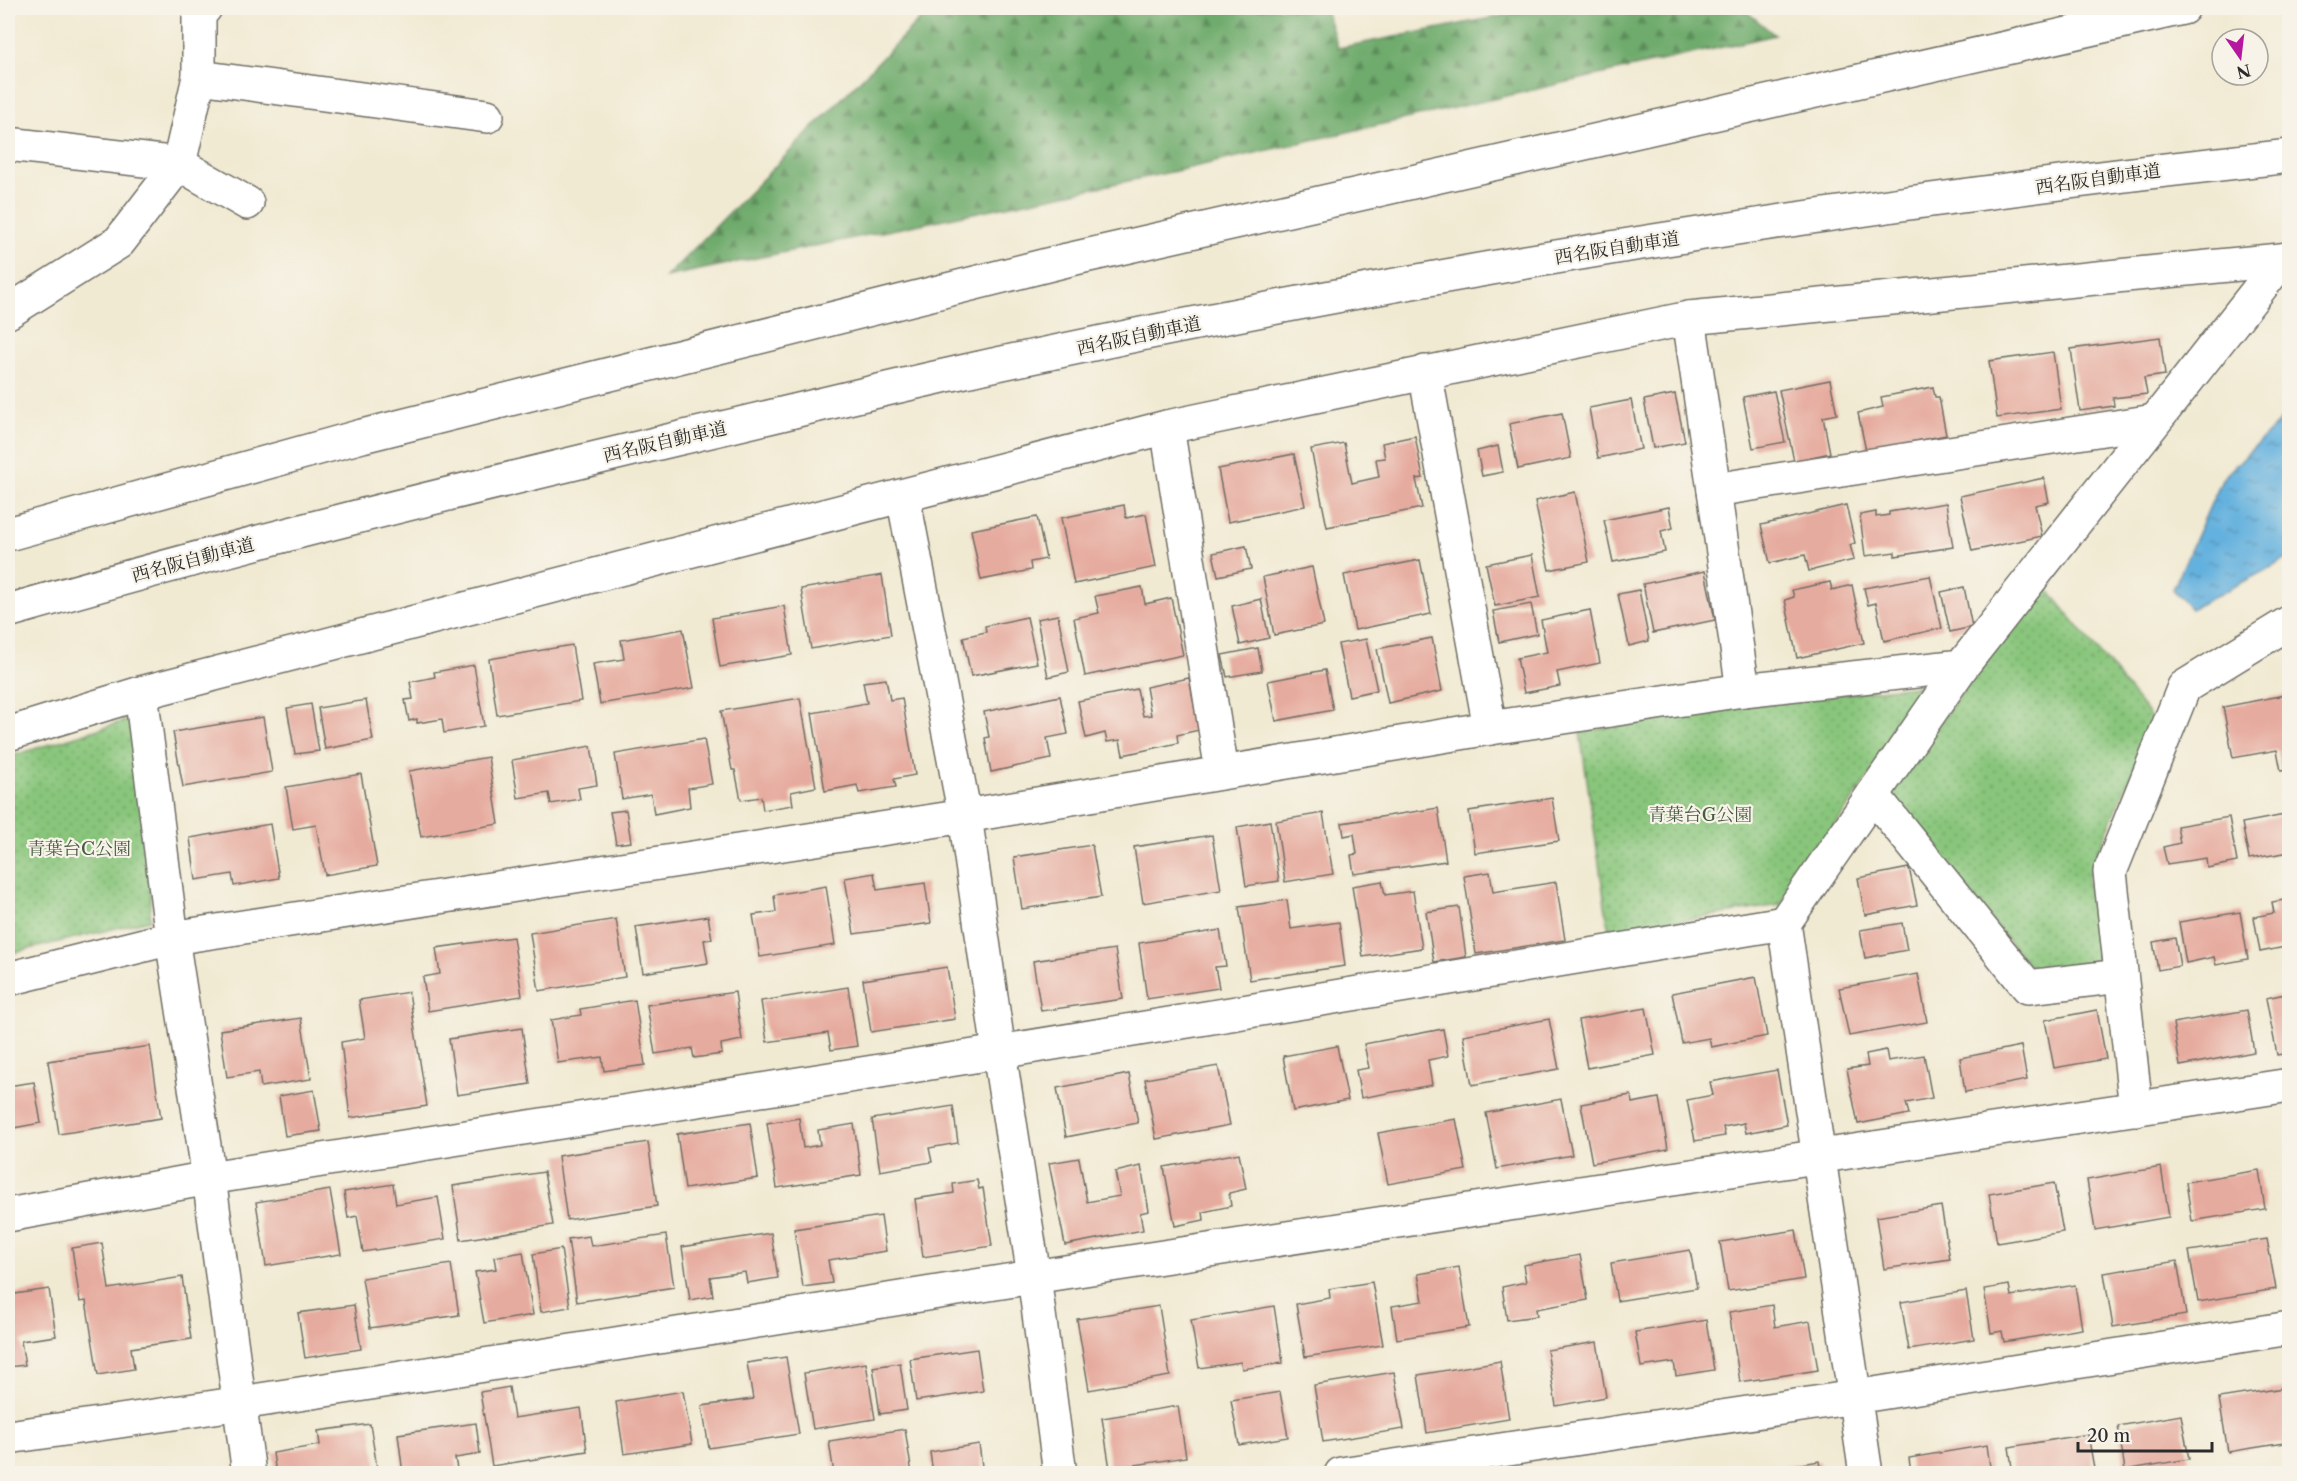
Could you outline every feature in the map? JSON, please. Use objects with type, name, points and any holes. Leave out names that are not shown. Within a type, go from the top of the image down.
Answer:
[{"type":"main road","points":[[8,312],[119,242],[179,164],[199,77],[199,15],[205,8]]},
{"type":"main road","points":[[8,534],[362,436],[1067,260],[2183,8]]},
{"type":"main road","points":[[199,77],[487,116]]},
{"type":"main road","points":[[8,144],[179,164],[247,203]]},
{"type":"main road","name":"西名阪自動車道","points":[[8,611],[394,506],[962,372],[1223,319],[1501,267],[1834,214],[2289,156]]},
{"type":"main road","points":[[8,734],[141,693],[1167,427],[1425,372],[1689,318],[2286,260]]},
{"type":"main road","points":[[1866,1473],[1784,923],[1962,666],[2154,422],[2286,260]]},
{"type":"main road","points":[[1689,318],[1743,690]]},
{"type":"main road","points":[[1425,372],[1490,728]]},
{"type":"main road","points":[[1714,490],[2154,422]]},
{"type":"main road","points":[[1167,427],[1222,772]]},
{"type":"main road","points":[[903,496],[965,816],[1034,1276],[1060,1473]]},
{"type":"main road","points":[[2136,1108],[2110,872],[2184,687],[2289,622]]},
{"type":"main road","points":[[8,979],[172,939],[965,816],[1490,728],[1743,690],[1962,666]]},
{"type":"main road","points":[[141,693],[172,939],[209,1178],[249,1473]]},
{"type":"main road","points":[[1873,795],[2028,987],[2121,976]]},
{"type":"main road","points":[[8,1215],[209,1178],[999,1052],[1784,923]]},
{"type":"main road","points":[[8,1437],[239,1405],[1034,1276],[2289,1085]]},
{"type":"main road","points":[[1341,1473],[1855,1397],[2289,1328]]},
{"type":"green space","points":[[931,8],[1325,8],[1338,48],[1542,8],[1742,8],[1775,35],[1176,171],[666,277]]},
{"type":"green space","points":[[2043,583],[2154,721],[2087,879],[2107,962],[2032,970],[1888,793]]},
{"type":"green space","name":"青葉台G公園","points":[[1933,684],[1780,905],[1609,932],[1580,732],[1752,704]]},
{"type":"green space","name":"青葉台C公園","points":[[128,720],[152,778],[150,920],[8,954],[8,757]]},
{"type":"water","points":[[2289,412],[2289,558],[2191,609],[2173,589],[2222,479]]},
{"type":"building","points":[[2160,337],[2165,375],[2144,378],[2147,394],[2113,398],[2114,406],[2080,411],[2071,349]]},
{"type":"building","points":[[2053,352],[2061,409],[1997,418],[1989,361]]},
{"type":"building","points":[[1830,380],[1837,414],[1823,417],[1830,453],[1794,461],[1779,390]]},
{"type":"building","points":[[1933,387],[1935,397],[1939,397],[1946,435],[1866,451],[1858,413],[1883,407],[1881,397]]},
{"type":"building","points":[[1774,391],[1785,442],[1753,448],[1743,397]]},
{"type":"building","points":[[1675,394],[1685,442],[1653,448],[1644,400]]},
{"type":"building","points":[[1631,400],[1641,449],[1598,458],[1589,408]]},
{"type":"building","points":[[1562,413],[1571,458],[1518,469],[1509,424]]},
{"type":"building","points":[[1415,436],[1423,478],[1416,479],[1422,508],[1327,527],[1311,449],[1344,443],[1352,483],[1379,477],[1376,459],[1385,458],[1382,443]]},
{"type":"building","points":[[1498,446],[1503,472],[1482,476],[1477,451]]},
{"type":"building","points":[[1294,454],[1305,506],[1228,522],[1218,469]]},
{"type":"building","points":[[2044,478],[2049,502],[2035,505],[2042,536],[1972,551],[1960,496]]},
{"type":"building","points":[[1575,492],[1589,562],[1549,570],[1535,501]]},
{"type":"building","points":[[1946,503],[1953,547],[1895,556],[1895,552],[1865,556],[1860,515],[1876,512],[1876,517],[1889,515],[1889,512]]},
{"type":"building","points":[[1124,505],[1126,518],[1146,514],[1156,567],[1074,584],[1061,518]]},
{"type":"building","points":[[1846,505],[1855,543],[1850,545],[1854,560],[1809,571],[1805,555],[1770,563],[1761,525]]},
{"type":"building","points":[[1669,507],[1673,528],[1661,531],[1665,552],[1613,562],[1604,520]]},
{"type":"building","points":[[1037,517],[1046,559],[1030,562],[1031,570],[981,580],[971,530]]},
{"type":"building","points":[[1246,546],[1251,569],[1218,576],[1213,553]]},
{"type":"building","points":[[1532,555],[1540,597],[1495,606],[1486,564]]},
{"type":"building","points":[[1420,560],[1431,614],[1355,630],[1344,575]]},
{"type":"building","points":[[1312,567],[1324,625],[1274,635],[1263,577]]},
{"type":"building","points":[[1705,571],[1715,620],[1653,633],[1643,584]]},
{"type":"building","points":[[882,575],[891,635],[811,649],[801,589]]},
{"type":"building","points":[[1930,576],[1942,628],[1884,641],[1876,603],[1868,605],[1864,588]]},
{"type":"building","points":[[1830,582],[1832,590],[1852,585],[1864,643],[1797,658],[1785,600],[1794,597],[1792,590]]},
{"type":"building","points":[[1142,587],[1145,604],[1171,598],[1183,655],[1085,676],[1074,618],[1099,613],[1095,596]]},
{"type":"building","points":[[1964,587],[1972,627],[1950,632],[1941,592]]},
{"type":"building","points":[[1639,590],[1649,641],[1629,646],[1618,594]]},
{"type":"building","points":[[1261,599],[1269,638],[1240,645],[1232,606]]},
{"type":"building","points":[[1531,604],[1537,634],[1499,642],[1493,611]]},
{"type":"building","points":[[784,606],[792,655],[720,667],[712,618]]},
{"type":"building","points":[[1590,610],[1600,663],[1557,672],[1560,686],[1524,693],[1517,658],[1547,652],[1541,620]]},
{"type":"building","points":[[1058,615],[1069,672],[1048,677],[1037,619]]},
{"type":"building","points":[[1027,617],[1037,663],[971,676],[963,637],[986,632],[985,626]]},
{"type":"building","points":[[683,629],[694,688],[600,704],[593,664],[624,659],[621,640]]},
{"type":"building","points":[[1432,638],[1442,691],[1388,703],[1377,649]]},
{"type":"building","points":[[1366,639],[1377,690],[1349,696],[1338,644]]},
{"type":"building","points":[[572,645],[581,701],[497,715],[489,659]]},
{"type":"building","points":[[1258,648],[1262,671],[1227,677],[1222,655]]},
{"type":"building","points":[[474,665],[484,726],[444,733],[442,719],[417,723],[417,719],[409,721],[405,700],[413,699],[410,682],[435,677],[434,672]]},
{"type":"building","points":[[1325,670],[1333,710],[1276,721],[1268,681]]},
{"type":"building","points":[[1189,678],[1199,730],[1177,735],[1178,743],[1123,755],[1120,740],[1107,742],[1105,733],[1086,738],[1078,701],[1137,689],[1143,716],[1151,715],[1146,687]]},
{"type":"building","points":[[886,679],[890,700],[902,698],[915,775],[894,779],[896,787],[859,793],[857,785],[825,791],[812,713],[867,703],[863,682]]},
{"type":"building","points":[[2290,694],[2290,769],[2281,771],[2277,750],[2233,758],[2223,707]]},
{"type":"building","points":[[1060,696],[1068,734],[1047,738],[1051,759],[991,772],[985,738],[989,737],[984,712]]},
{"type":"building","points":[[800,698],[816,787],[791,792],[793,805],[763,810],[761,797],[741,800],[735,770],[732,770],[721,711]]},
{"type":"building","points":[[366,700],[373,740],[325,749],[318,708]]},
{"type":"building","points":[[311,704],[319,751],[295,754],[287,708]]},
{"type":"building","points":[[263,717],[272,772],[183,787],[173,732]]},
{"type":"building","points":[[704,739],[712,784],[688,788],[690,807],[654,814],[651,794],[622,799],[615,754]]},
{"type":"building","points":[[591,746],[597,785],[578,788],[580,799],[551,804],[549,793],[518,798],[512,760]]},
{"type":"building","points":[[488,757],[499,824],[421,837],[409,771]]},
{"type":"building","points":[[361,774],[377,866],[325,875],[316,825],[293,829],[286,787]]},
{"type":"building","points":[[1552,798],[1559,841],[1475,853],[1469,811]]},
{"type":"building","points":[[1438,808],[1446,861],[1354,874],[1351,855],[1357,854],[1354,834],[1344,836],[1342,823]]},
{"type":"building","points":[[626,810],[631,842],[616,844],[610,812]]},
{"type":"building","points":[[1323,813],[1333,874],[1285,882],[1276,821]]},
{"type":"building","points":[[2290,814],[2290,852],[2249,859],[2242,823]]},
{"type":"building","points":[[2229,817],[2237,862],[2207,868],[2206,858],[2167,864],[2163,847],[2180,843],[2177,826]]},
{"type":"building","points":[[1270,821],[1279,881],[1246,886],[1237,827]]},
{"type":"building","points":[[270,824],[279,878],[234,886],[232,874],[196,880],[190,838]]},
{"type":"building","points":[[1212,835],[1221,890],[1143,903],[1134,847]]},
{"type":"building","points":[[1092,845],[1101,897],[1022,909],[1014,857]]},
{"type":"building","points":[[1909,868],[1917,905],[1865,915],[1858,878]]},
{"type":"building","points":[[1490,872],[1493,892],[1556,882],[1565,940],[1476,954],[1464,876]]},
{"type":"building","points":[[874,873],[877,890],[925,883],[931,923],[854,934],[845,878]]},
{"type":"building","points":[[1382,881],[1385,895],[1413,891],[1422,948],[1363,957],[1352,886]]},
{"type":"building","points":[[826,886],[835,945],[760,957],[753,915],[776,912],[774,895]]},
{"type":"building","points":[[2290,899],[2290,946],[2260,952],[2254,917],[2274,913],[2272,902]]},
{"type":"building","points":[[1287,900],[1291,929],[1339,922],[1345,966],[1250,980],[1239,907]]},
{"type":"building","points":[[1459,907],[1466,957],[1434,962],[1426,912]]},
{"type":"building","points":[[2240,912],[2248,959],[2216,965],[2214,957],[2186,963],[2179,922]]},
{"type":"building","points":[[708,916],[712,939],[704,940],[708,963],[643,973],[636,927]]},
{"type":"building","points":[[616,919],[625,977],[539,991],[530,933]]},
{"type":"building","points":[[1902,923],[1907,950],[1865,958],[1860,930]]},
{"type":"building","points":[[1220,930],[1226,966],[1215,967],[1219,988],[1147,999],[1139,943]]},
{"type":"building","points":[[513,937],[522,996],[428,1011],[423,977],[440,974],[436,948]]},
{"type":"building","points":[[2175,938],[2180,966],[2158,970],[2153,942]]},
{"type":"building","points":[[1115,949],[1123,999],[1041,1011],[1033,961]]},
{"type":"building","points":[[947,967],[955,1019],[871,1032],[863,980]]},
{"type":"building","points":[[1918,974],[1927,1022],[1849,1036],[1839,988]]},
{"type":"building","points":[[1756,977],[1767,1036],[1711,1047],[1709,1038],[1682,1043],[1672,993]]},
{"type":"building","points":[[848,987],[857,1046],[831,1050],[828,1033],[767,1042],[761,1001]]},
{"type":"building","points":[[409,992],[427,1106],[350,1118],[341,1042],[365,1038],[359,1000]]},
{"type":"building","points":[[735,992],[742,1040],[721,1044],[722,1054],[694,1058],[692,1048],[655,1054],[647,1005]]},
{"type":"building","points":[[2290,993],[2290,1053],[2277,1055],[2266,998]]},
{"type":"building","points":[[635,1000],[645,1065],[604,1071],[602,1057],[558,1063],[551,1020],[581,1015],[580,1009]]},
{"type":"building","points":[[1646,1008],[1655,1055],[1587,1068],[1578,1020]]},
{"type":"building","points":[[2097,1010],[2106,1059],[2054,1068],[2045,1020]]},
{"type":"building","points":[[2247,1010],[2254,1052],[2180,1066],[2173,1023]]},
{"type":"building","points":[[301,1018],[311,1079],[261,1087],[259,1072],[227,1077],[220,1030]]},
{"type":"building","points":[[1549,1019],[1559,1069],[1472,1085],[1463,1035]]},
{"type":"building","points":[[522,1028],[530,1084],[457,1095],[449,1039]]},
{"type":"building","points":[[1443,1029],[1448,1056],[1428,1060],[1432,1085],[1361,1098],[1356,1070],[1369,1068],[1364,1044]]},
{"type":"building","points":[[150,1046],[161,1118],[59,1134],[48,1061]]},
{"type":"building","points":[[1337,1046],[1348,1100],[1293,1111],[1283,1056]]},
{"type":"building","points":[[2021,1046],[2027,1080],[1965,1092],[1960,1058]]},
{"type":"building","points":[[1886,1050],[1888,1061],[1924,1055],[1932,1098],[1906,1103],[1909,1114],[1858,1124],[1847,1069],[1868,1066],[1866,1054]]},
{"type":"building","points":[[1218,1066],[1230,1125],[1156,1139],[1145,1079]]},
{"type":"building","points":[[1777,1070],[1787,1125],[1746,1133],[1744,1123],[1723,1127],[1725,1136],[1695,1141],[1687,1100],[1713,1095],[1710,1082]]},
{"type":"building","points":[[1129,1074],[1138,1123],[1066,1137],[1057,1088]]},
{"type":"building","points":[[34,1082],[41,1123],[8,1129],[8,1086]]},
{"type":"building","points":[[314,1090],[321,1131],[285,1136],[279,1096]]},
{"type":"building","points":[[1631,1095],[1632,1103],[1659,1098],[1668,1149],[1592,1163],[1581,1104]]},
{"type":"building","points":[[1561,1099],[1572,1155],[1497,1169],[1486,1113]]},
{"type":"building","points":[[953,1106],[958,1143],[929,1148],[932,1162],[880,1171],[872,1119]]},
{"type":"building","points":[[799,1118],[803,1148],[820,1145],[818,1130],[854,1124],[861,1175],[777,1188],[767,1123]]},
{"type":"building","points":[[1456,1119],[1466,1170],[1388,1184],[1378,1133]]},
{"type":"building","points":[[750,1123],[758,1178],[685,1189],[677,1134]]},
{"type":"building","points":[[648,1142],[657,1206],[567,1220],[558,1156]]},
{"type":"building","points":[[1239,1153],[1246,1189],[1229,1193],[1231,1206],[1203,1212],[1204,1220],[1175,1226],[1164,1167]]},
{"type":"building","points":[[1079,1158],[1087,1202],[1120,1196],[1115,1172],[1141,1166],[1149,1211],[1140,1213],[1143,1230],[1065,1245],[1049,1163]]},
{"type":"building","points":[[2161,1167],[2169,1217],[2095,1230],[2087,1180]]},
{"type":"building","points":[[2259,1170],[2265,1209],[2192,1221],[2186,1182]]},
{"type":"building","points":[[544,1172],[553,1225],[461,1240],[453,1186]]},
{"type":"building","points":[[977,1180],[979,1189],[983,1188],[992,1246],[923,1257],[915,1199],[954,1193],[953,1184]]},
{"type":"building","points":[[2054,1183],[2063,1232],[1997,1243],[1989,1194]]},
{"type":"building","points":[[393,1184],[396,1204],[438,1197],[445,1239],[363,1252],[357,1216],[348,1218],[344,1192]]},
{"type":"building","points":[[330,1190],[341,1254],[266,1266],[256,1202]]},
{"type":"building","points":[[1941,1206],[1950,1259],[1884,1269],[1876,1217]]},
{"type":"building","points":[[881,1216],[886,1251],[828,1260],[832,1283],[803,1287],[794,1229]]},
{"type":"building","points":[[1796,1230],[1804,1279],[1728,1291],[1720,1242]]},
{"type":"building","points":[[771,1233],[778,1278],[747,1283],[745,1272],[710,1277],[713,1296],[690,1300],[682,1247]]},
{"type":"building","points":[[666,1235],[674,1287],[577,1302],[568,1239],[589,1236],[591,1246]]},
{"type":"building","points":[[2267,1239],[2276,1289],[2198,1302],[2189,1251]]},
{"type":"building","points":[[102,1243],[109,1289],[182,1277],[191,1339],[131,1348],[134,1369],[98,1375],[86,1301],[80,1302],[72,1248]]},
{"type":"building","points":[[561,1249],[570,1307],[541,1312],[533,1254]]},
{"type":"building","points":[[1690,1250],[1697,1288],[1617,1301],[1611,1263]]},
{"type":"building","points":[[523,1252],[533,1315],[484,1323],[475,1272],[496,1269],[494,1257]]},
{"type":"building","points":[[1580,1255],[1588,1300],[1536,1309],[1537,1316],[1507,1320],[1502,1287],[1526,1282],[1523,1265]]},
{"type":"building","points":[[2177,1261],[2186,1315],[2113,1327],[2104,1273]]},
{"type":"building","points":[[451,1264],[459,1315],[370,1328],[362,1278]]},
{"type":"building","points":[[1459,1267],[1469,1327],[1397,1339],[1392,1306],[1423,1301],[1418,1274]]},
{"type":"building","points":[[1372,1282],[1383,1345],[1305,1357],[1296,1304],[1330,1298],[1329,1289]]},
{"type":"building","points":[[2009,1285],[2011,1296],[2075,1285],[2082,1329],[2004,1342],[2002,1331],[1991,1333],[1984,1289]]},
{"type":"building","points":[[49,1289],[56,1336],[21,1341],[25,1365],[8,1367],[8,1295]]},
{"type":"building","points":[[1966,1291],[1974,1339],[1909,1350],[1901,1302]]},
{"type":"building","points":[[354,1305],[361,1349],[305,1358],[298,1313]]},
{"type":"building","points":[[1772,1305],[1775,1327],[1810,1321],[1818,1370],[1740,1382],[1729,1312]]},
{"type":"building","points":[[1159,1306],[1170,1376],[1089,1390],[1077,1319]]},
{"type":"building","points":[[1274,1306],[1283,1363],[1242,1369],[1241,1362],[1199,1368],[1191,1320]]},
{"type":"building","points":[[1706,1320],[1714,1370],[1676,1376],[1674,1362],[1641,1367],[1635,1332]]},
{"type":"building","points":[[1597,1342],[1606,1397],[1556,1406],[1547,1350]]},
{"type":"building","points":[[977,1349],[983,1391],[916,1401],[910,1359]]},
{"type":"building","points":[[786,1357],[799,1434],[709,1448],[702,1406],[753,1399],[747,1363]]},
{"type":"building","points":[[1500,1361],[1509,1419],[1427,1433],[1418,1375]]},
{"type":"building","points":[[866,1363],[875,1419],[813,1429],[804,1373]]},
{"type":"building","points":[[900,1363],[907,1410],[880,1414],[873,1367]]},
{"type":"building","points":[[1394,1372],[1404,1429],[1323,1442],[1314,1385]]},
{"type":"building","points":[[509,1387],[514,1418],[581,1408],[587,1451],[492,1466],[480,1392]]},
{"type":"building","points":[[2290,1387],[2290,1442],[2228,1452],[2219,1398]]},
{"type":"building","points":[[683,1391],[692,1444],[624,1454],[616,1402]]},
{"type":"building","points":[[1280,1392],[1288,1437],[1239,1445],[1231,1400]]},
{"type":"building","points":[[1178,1406],[1186,1457],[1110,1469],[1102,1418]]},
{"type":"building","points":[[2181,1415],[2189,1459],[2125,1470],[2118,1426]]},
{"type":"building","points":[[476,1423],[480,1454],[455,1458],[458,1474],[403,1474],[398,1434]]},
{"type":"building","points":[[370,1424],[378,1474],[276,1474],[273,1453],[320,1445],[318,1431]]},
{"type":"building","points":[[905,1429],[912,1474],[834,1474],[829,1441]]},
{"type":"building","points":[[2088,1434],[2095,1474],[2013,1474],[2009,1447]]},
{"type":"building","points":[[979,1444],[983,1474],[933,1474],[930,1452]]},
{"type":"building","points":[[1987,1445],[1991,1474],[1911,1474],[1909,1458]]},
{"type":"building","points":[[1819,1461],[1821,1474],[1761,1474],[1761,1471]]}]
